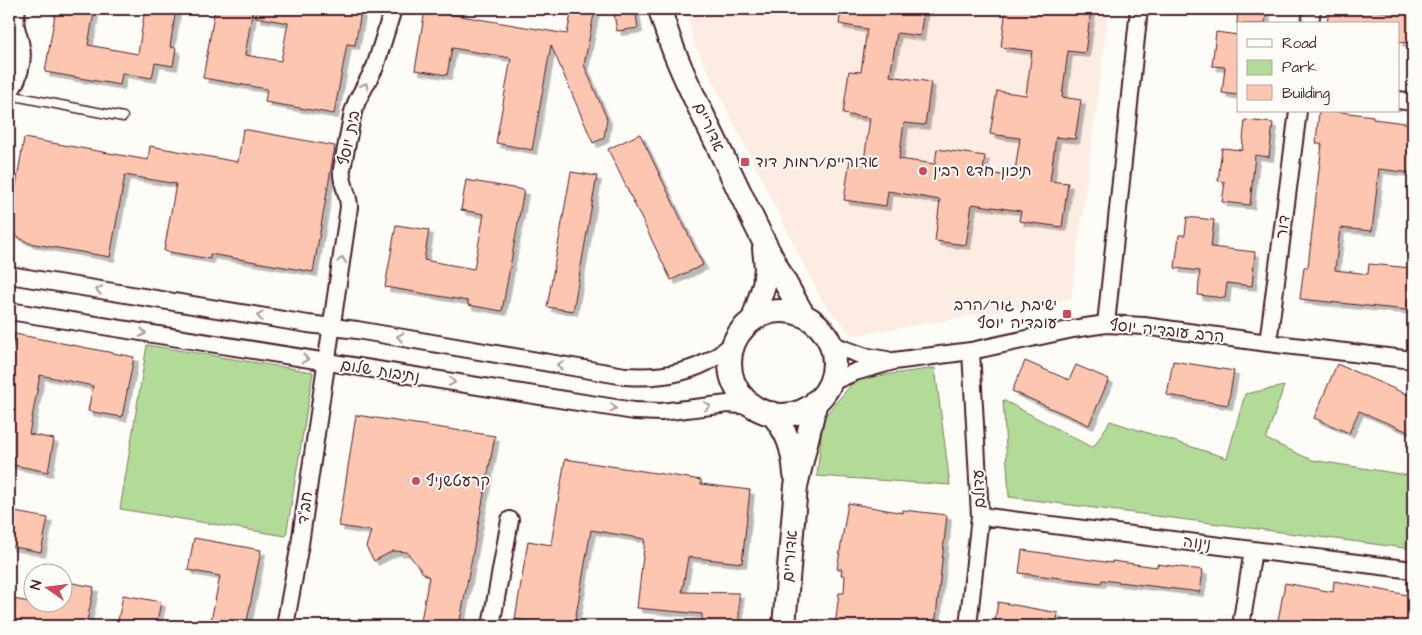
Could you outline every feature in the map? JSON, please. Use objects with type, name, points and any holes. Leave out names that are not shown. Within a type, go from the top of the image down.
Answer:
[{"type":"street","points":[[9,94],[17,80],[22,55],[15,26],[18,9]]},
{"type":"street","name":"בית יוסף","points":[[327,362],[350,207],[341,176],[353,112],[360,94],[375,68],[393,9]]},
{"type":"street","name":"אדוריים","points":[[660,9],[674,52],[764,242],[804,316]]},
{"type":"street","points":[[1106,324],[1140,9]]},
{"type":"street","points":[[1310,22],[1312,9]]},
{"type":"street","points":[[1400,100],[1413,102]]},
{"type":"street","name":"דור","points":[[1268,343],[1298,112]]},
{"type":"street","name":"אדוריים","points":[[753,320],[764,285],[766,268],[764,242]]},
{"type":"street","points":[[9,275],[332,326],[625,376],[643,377],[660,377],[699,366],[716,358],[735,341],[743,329],[753,320],[765,314],[778,311],[791,312],[804,316],[820,327],[830,344],[833,354],[832,374],[823,392],[806,408],[795,413],[783,414],[762,410],[742,395],[737,388],[731,372],[731,354],[735,341]]},
{"type":"street","name":"נתיבות שלום","points":[[9,311],[634,411],[661,412],[728,404],[762,410]]},
{"type":"street","name":"הרב עובדיה יוסף","points":[[823,392],[855,372],[894,361],[971,351],[1073,328],[1106,324],[1144,326],[1413,360]]},
{"type":"street","name":"הרב עובדיה יוסף","points":[[830,344],[863,356],[894,361]]},
{"type":"street","name":"עדולם","points":[[968,626],[980,516],[971,351]]},
{"type":"street","name":"חב\"ד","points":[[285,626],[300,544],[327,362]]},
{"type":"street","name":"אדוריים","points":[[796,486],[823,392]]},
{"type":"street","name":"אדוריים","points":[[762,410],[782,425],[790,442],[794,459],[796,486],[784,626]]},
{"type":"street","name":"נינוה","points":[[980,516],[1413,570]]},
{"type":"street","points":[[491,626],[510,520]]},
{"type":"street","points":[[1241,626],[1253,550]]},
{"type":"lane","points":[[9,94],[123,117]]},
{"type":"shaded area","name":"תיכון חדש רבין","points":[[686,9],[1109,9],[1071,299],[852,336],[821,299],[694,43]]},
{"type":"green space","points":[[147,345],[313,372],[286,536],[120,509]]},
{"type":"green space","points":[[935,368],[950,485],[817,476],[823,418],[856,379]]},
{"type":"green space","points":[[1284,386],[1266,439],[1312,460],[1413,476],[1413,549],[1009,497],[1003,400],[1093,448],[1110,421],[1227,458],[1245,394]]},
{"type":"building","points":[[56,9],[94,13],[88,45],[138,54],[145,9],[176,9],[170,47],[176,48],[173,66],[155,63],[152,78],[122,73],[120,85],[45,72]]},
{"type":"building","points":[[215,9],[253,9],[245,55],[281,61],[288,23],[256,17],[256,9],[346,9],[361,12],[355,45],[347,44],[334,114],[265,102],[267,89],[203,78]]},
{"type":"building","points":[[572,9],[595,9],[584,65],[607,119],[604,138],[593,143],[551,45],[532,150],[496,143],[511,58],[452,48],[447,75],[415,70],[425,10],[567,34]]},
{"type":"building","points":[[613,9],[635,9],[638,28],[617,31]]},
{"type":"building","points":[[841,9],[924,9],[920,36],[897,33],[890,76],[931,82],[925,125],[904,123],[899,159],[935,164],[937,149],[985,156],[983,172],[1014,177],[1020,138],[990,134],[997,91],[1026,95],[1032,51],[1001,47],[1006,9],[1091,9],[1085,53],[1068,51],[1062,97],[1081,100],[1075,139],[1056,137],[1050,181],[1068,183],[1062,227],[1019,221],[1021,211],[972,204],[966,245],[935,241],[940,200],[888,191],[886,206],[844,200],[850,159],[864,161],[870,118],[843,114],[849,71],[861,72],[867,29],[839,24]]},
{"type":"building","points":[[1238,9],[1266,9],[1265,22],[1237,22]]},
{"type":"building","points":[[1329,9],[1361,9],[1413,15],[1413,43],[1400,42],[1400,22],[1327,22]]},
{"type":"building","points":[[1216,32],[1237,35],[1237,95],[1222,93],[1225,67],[1212,66]]},
{"type":"building","points":[[1319,112],[1341,112],[1373,116],[1373,119],[1413,124],[1413,173],[1379,169],[1372,231],[1340,228],[1335,270],[1368,274],[1369,264],[1411,268],[1407,310],[1300,299],[1304,267],[1308,267],[1322,144],[1316,143]]},
{"type":"building","points":[[1245,120],[1273,123],[1269,157],[1255,155],[1250,205],[1222,202],[1225,182],[1218,181],[1222,148],[1242,150]]},
{"type":"building","points":[[243,129],[335,146],[313,272],[210,254],[210,259],[164,251],[176,184],[125,175],[110,257],[29,243],[16,236],[11,215],[24,138],[148,160],[150,146],[238,162]]},
{"type":"building","points":[[640,134],[703,265],[671,280],[608,149]]},
{"type":"building","points":[[571,172],[597,176],[573,311],[547,307]]},
{"type":"building","points":[[466,180],[524,190],[502,311],[468,305],[468,301],[385,287],[396,225],[429,230],[424,260],[474,269],[484,214],[461,210]]},
{"type":"building","points":[[1187,217],[1214,220],[1211,247],[1255,252],[1252,286],[1227,283],[1225,298],[1198,295],[1200,271],[1175,268],[1179,235],[1185,235]]},
{"type":"building","points":[[15,334],[134,357],[122,417],[88,411],[93,386],[40,375],[29,434],[54,439],[48,472],[9,464],[9,366]]},
{"type":"building","points":[[1025,361],[1069,380],[1076,365],[1109,379],[1089,425],[1012,391]]},
{"type":"building","points":[[1173,361],[1234,371],[1228,405],[1167,395]]},
{"type":"building","points":[[1337,364],[1413,397],[1413,434],[1359,411],[1349,433],[1314,418]]},
{"type":"building","name":"קרעטשניף","points":[[356,415],[495,436],[459,626],[420,626],[429,577],[423,573],[407,552],[393,551],[374,561],[366,547],[371,531],[339,526]]},
{"type":"building","points":[[565,459],[701,480],[701,484],[750,490],[742,563],[688,557],[682,592],[739,593],[739,626],[702,626],[702,614],[637,608],[645,539],[591,530],[574,626],[545,626],[515,619],[528,541],[551,545]]},
{"type":"building","points":[[848,503],[903,513],[903,510],[947,515],[935,626],[835,626],[839,593],[844,593],[845,575],[841,575],[842,569],[837,569]]},
{"type":"building","points":[[9,511],[48,518],[41,552],[9,546]]},
{"type":"building","points":[[194,538],[261,550],[246,626],[210,626],[220,576],[188,570]]},
{"type":"building","points":[[1022,550],[1112,563],[1112,561],[1157,567],[1157,564],[1203,570],[1200,592],[1102,580],[1101,583],[1019,573]]},
{"type":"building","points":[[1334,581],[1413,596],[1413,626],[1346,626],[1313,620],[1312,626],[1277,626],[1285,583],[1333,592]]},
{"type":"building","points":[[72,583],[94,587],[86,626],[9,626],[9,598],[22,601],[22,612],[72,612]]},
{"type":"building","points":[[123,595],[161,602],[156,626],[117,626]]},
{"type":"building","points":[[998,602],[1058,613],[1056,626],[994,626]]},
{"type":"place","name":"אדוריים/רמות דוד","points":[[745,162]]},
{"type":"place","name":"תיכון חדש רבין","points":[[923,171]]},
{"type":"place","name":"ישיבת גור/הרב עובדיה יוסף","points":[[1067,314]]},
{"type":"place","name":"קרעטשניף","points":[[416,481]]}]
